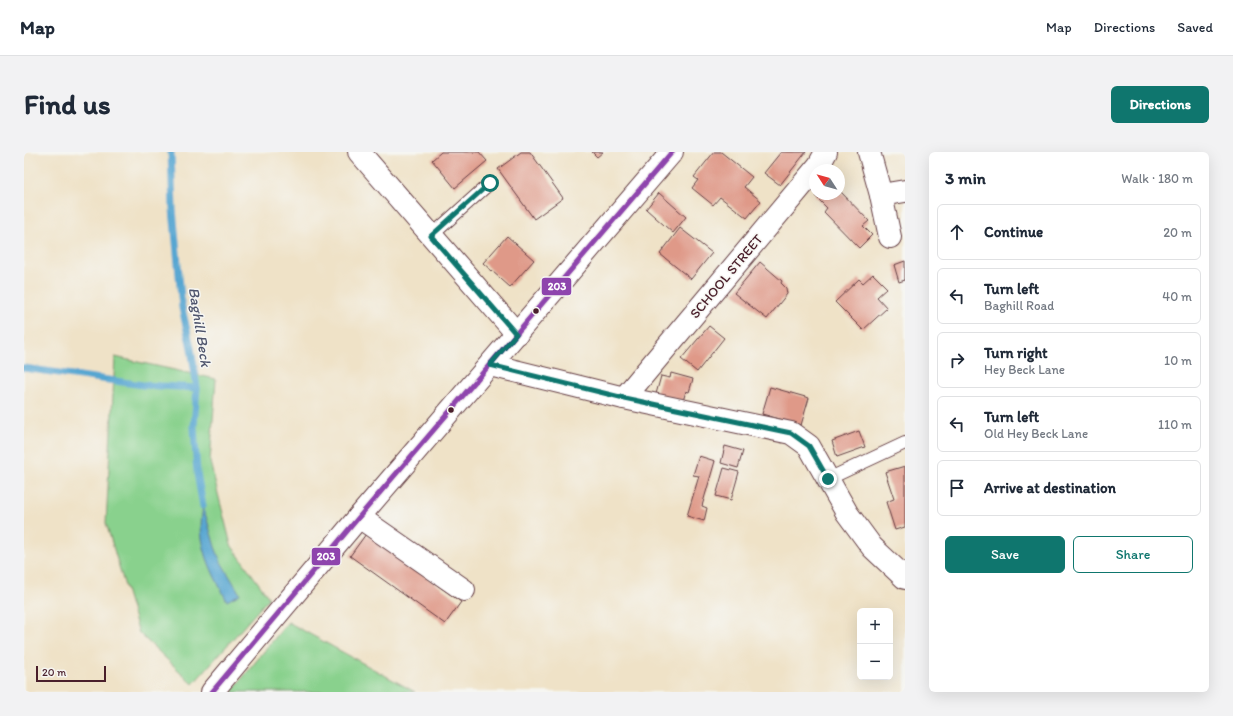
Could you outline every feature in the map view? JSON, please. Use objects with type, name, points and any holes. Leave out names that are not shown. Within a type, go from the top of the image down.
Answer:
[{"type":"street","points":[[359,152],[516,334]]},
{"type":"street","points":[[212,692],[359,516],[672,152]]},
{"type":"street","name":"SCHOOL STREET","points":[[624,398],[819,164],[826,152]]},
{"type":"street","points":[[869,152],[881,195],[890,237]]},
{"type":"street","points":[[881,195],[905,190]]},
{"type":"street","points":[[490,365],[624,398],[791,433],[809,446],[848,513],[872,546],[905,578]]},
{"type":"street","points":[[359,516],[464,590]]},
{"type":"lane","points":[[431,236],[490,183]]},
{"type":"lane","points":[[828,479],[905,443]]},
{"type":"green space","points":[[115,357],[216,379],[210,462],[231,545],[269,598],[193,684],[139,633],[106,523]]},
{"type":"green space","points":[[288,622],[415,692],[231,692]]},
{"type":"water","points":[[203,506],[221,562],[240,594],[227,601],[210,566],[204,548],[201,528]]},
{"type":"building","points":[[441,152],[479,152],[487,161],[455,188],[432,160]]},
{"type":"building","points":[[521,152],[530,152],[563,198],[534,219],[498,169]]},
{"type":"building","points":[[592,152],[603,152],[597,157]]},
{"type":"building","points":[[714,152],[721,152],[752,177],[744,187],[761,201],[747,218],[720,197],[713,205],[692,188],[698,180],[694,177]]},
{"type":"building","points":[[781,152],[806,152],[780,185],[764,173]]},
{"type":"building","points":[[659,193],[686,217],[673,233],[646,209]]},
{"type":"building","points":[[845,196],[869,221],[863,226],[872,235],[859,248],[824,212],[827,208],[819,200],[845,200]]},
{"type":"building","points":[[680,228],[712,253],[691,279],[660,254]]},
{"type":"building","points":[[507,236],[534,260],[510,287],[483,263]]},
{"type":"building","points":[[905,261],[905,280],[899,282],[894,265]]},
{"type":"building","points":[[760,262],[782,281],[781,283],[786,288],[787,294],[767,319],[734,293]]},
{"type":"building","points":[[873,274],[887,288],[877,297],[887,308],[863,330],[835,302],[859,279],[863,283]]},
{"type":"building","points":[[709,326],[724,338],[697,372],[681,359]]},
{"type":"building","points":[[671,373],[693,379],[689,392],[686,391],[683,401],[656,394],[661,376],[670,378]]},
{"type":"building","points":[[770,387],[809,398],[801,425],[762,414]]},
{"type":"building","points":[[859,431],[865,447],[837,457],[832,441]]},
{"type":"building","points":[[725,446],[743,451],[738,468],[721,463]]},
{"type":"building","points":[[699,456],[715,461],[702,506],[707,508],[704,521],[687,516],[699,476],[693,475]]},
{"type":"building","points":[[905,466],[905,527],[895,530],[886,502],[894,499],[885,472]]},
{"type":"building","points":[[724,468],[739,472],[731,500],[716,496]]},
{"type":"building","points":[[366,534],[461,602],[445,624],[350,556]]},
{"type":"waterway","name":"Baghill Beck","points":[[171,152],[173,209],[182,308],[191,348],[197,388],[194,427],[197,473],[203,506]]},
{"type":"waterway","points":[[24,368],[143,385],[197,388]]},
{"type":"transit line","name":"203","points":[[212,692],[359,517],[672,152]]},
{"type":"route","points":[[490,183],[431,236],[516,334],[490,365],[624,398],[791,433],[809,446],[828,479]]}]
